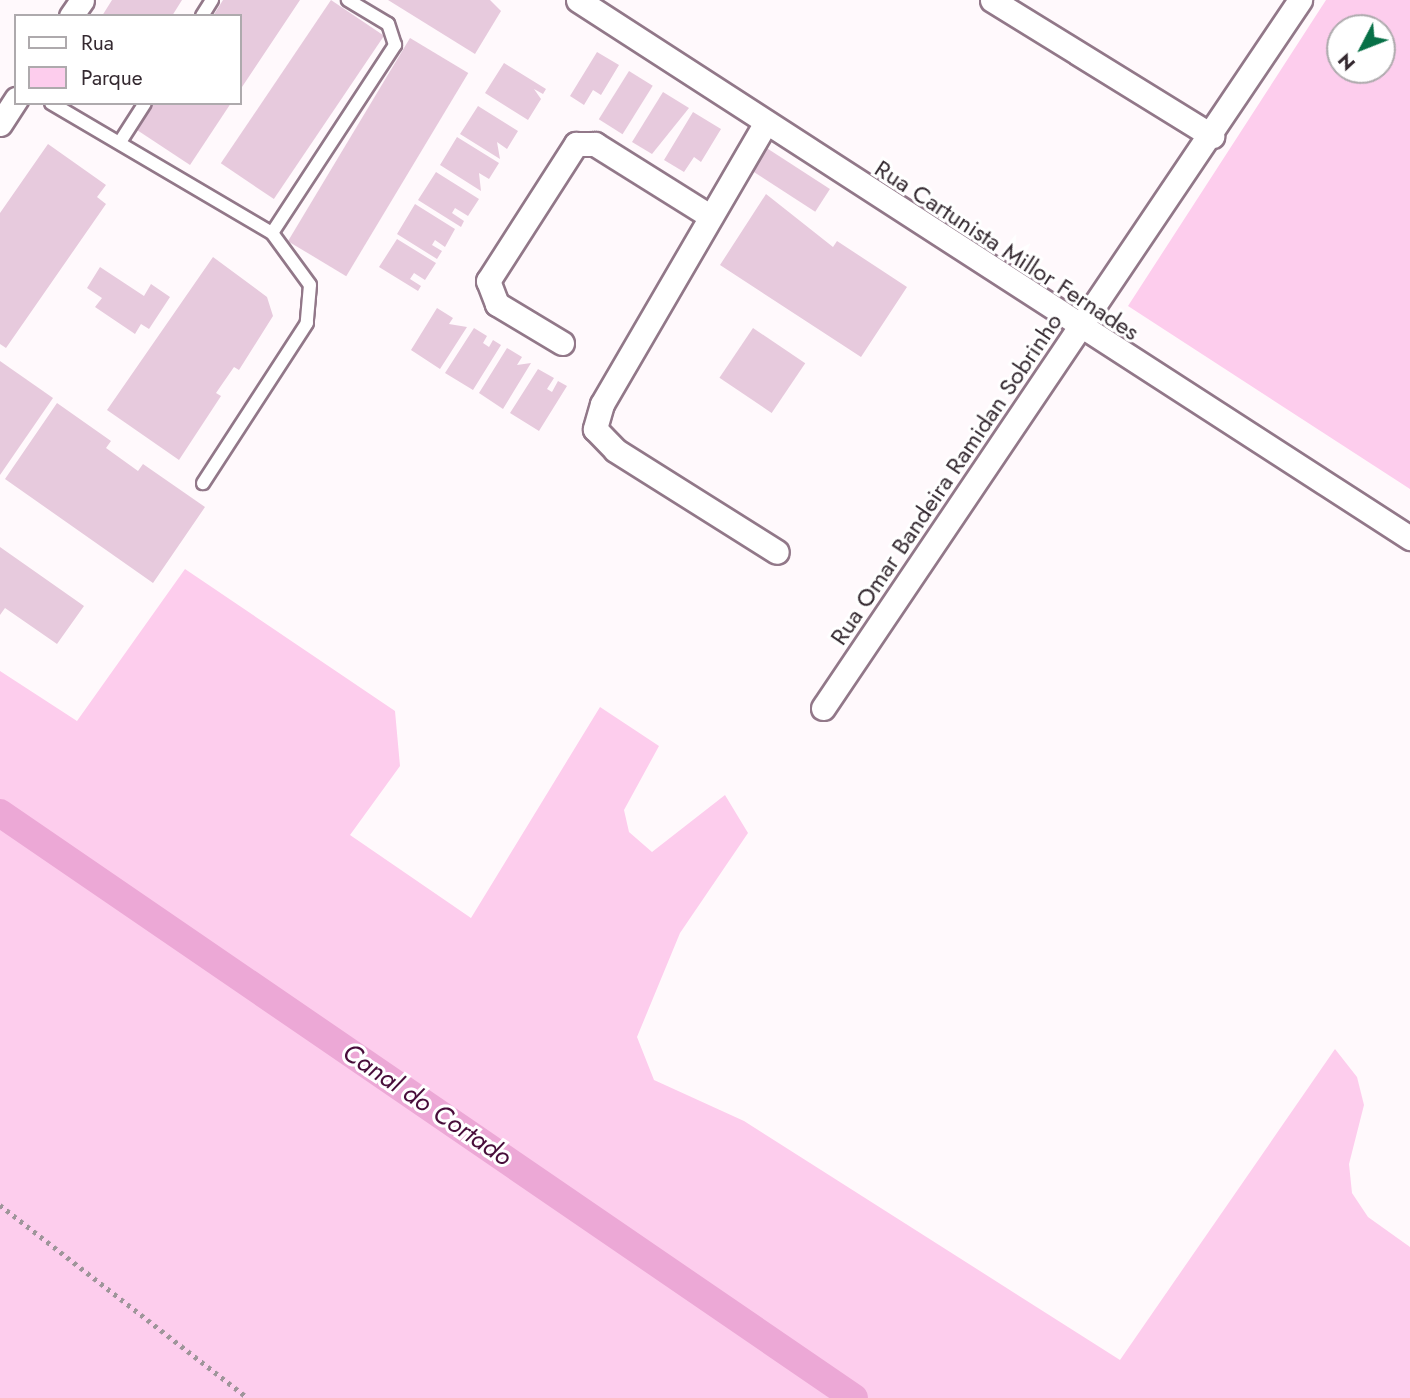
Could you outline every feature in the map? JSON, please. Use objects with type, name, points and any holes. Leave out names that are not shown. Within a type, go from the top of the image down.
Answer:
[{"type":"street","name":"Rua Cartunista Millor Fernades","points":[[578,0],[1078,328],[1410,538]]},
{"type":"street","points":[[992,0],[1212,136]]},
{"type":"street","name":"Rua Omar Bandeira Ramidan Sobrinho","points":[[823,708],[1078,328],[1212,136],[1300,0]]},
{"type":"street","points":[[0,124],[14,102]]},
{"type":"street","points":[[765,124],[602,404],[595,429],[615,450],[777,552]]},
{"type":"street","points":[[562,343],[497,304],[488,281],[576,144],[595,144],[710,216]]},
{"type":"lane","points":[[271,233],[395,45],[388,24],[348,0]]},
{"type":"lane","points":[[55,105],[271,233],[310,285],[307,323],[203,483]]},
{"type":"lane","points":[[120,142],[144,105]]},
{"type":"path","points":[[0,1205],[248,1398]]},
{"type":"path","points":[[234,1398],[238,1390]]},
{"type":"green space","points":[[1326,0],[1410,0],[1410,489],[1128,306]]},
{"type":"green space","points":[[185,569],[395,711],[400,766],[350,835],[471,918],[600,707],[659,746],[624,810],[629,832],[652,852],[725,795],[748,833],[680,933],[637,1037],[654,1080],[744,1121],[1120,1360],[1335,1049],[1357,1077],[1364,1105],[1349,1164],[1352,1193],[1368,1217],[1410,1247],[1410,1398],[0,1398],[0,671],[77,721]]},
{"type":"building","points":[[112,0],[182,0],[173,14],[103,14]]},
{"type":"building","points":[[223,0],[300,0],[242,87],[242,14],[214,14]]},
{"type":"building","points":[[331,0],[384,36],[274,199],[221,163]]},
{"type":"building","points":[[388,0],[490,0],[501,11],[475,54]]},
{"type":"building","points":[[410,38],[468,73],[346,276],[288,241]]},
{"type":"building","points":[[597,52],[619,65],[601,95],[593,90],[584,105],[570,96]]},
{"type":"building","points":[[504,63],[546,89],[543,94],[534,89],[541,99],[528,120],[485,93]]},
{"type":"building","points":[[629,71],[653,86],[623,134],[599,119]]},
{"type":"building","points":[[663,92],[689,108],[652,154],[632,142]]},
{"type":"building","points":[[153,105],[230,105],[190,165],[137,130]]},
{"type":"building","points":[[478,106],[518,131],[507,149],[497,142],[500,159],[460,134]]},
{"type":"building","points":[[693,112],[721,129],[701,162],[694,157],[684,172],[664,160]]},
{"type":"building","points":[[457,137],[499,163],[489,179],[479,173],[481,191],[440,165]]},
{"type":"building","points":[[48,144],[106,185],[97,197],[106,204],[6,348],[0,344],[0,213]]},
{"type":"building","points":[[762,145],[830,189],[815,212],[747,168]]},
{"type":"building","points":[[436,172],[479,199],[468,216],[455,208],[452,213],[464,221],[461,227],[418,200]]},
{"type":"building","points":[[766,194],[833,247],[837,241],[907,287],[861,357],[720,265]]},
{"type":"building","points":[[415,204],[455,229],[445,247],[435,240],[432,245],[442,251],[437,259],[397,234]]},
{"type":"building","points":[[397,239],[436,263],[425,280],[414,273],[410,279],[421,286],[418,291],[379,267]]},
{"type":"building","points":[[213,257],[267,297],[273,316],[239,370],[234,367],[216,393],[221,396],[179,460],[107,410]]},
{"type":"building","points":[[100,267],[144,296],[151,284],[170,297],[149,329],[141,324],[135,334],[95,307],[102,298],[87,288]]},
{"type":"building","points":[[437,308],[453,318],[449,324],[467,327],[440,369],[411,350]]},
{"type":"building","points":[[474,328],[487,336],[483,343],[489,347],[493,340],[501,345],[473,390],[445,373]]},
{"type":"building","points":[[753,328],[805,363],[772,413],[719,378]]},
{"type":"building","points":[[507,348],[522,357],[517,365],[531,363],[503,409],[479,393]]},
{"type":"building","points":[[0,361],[53,398],[0,475]]},
{"type":"building","points":[[538,369],[554,378],[547,389],[552,392],[558,381],[567,386],[539,431],[510,413]]},
{"type":"building","points":[[57,403],[111,441],[106,448],[138,471],[143,464],[205,507],[153,583],[5,479]]},
{"type":"building","points":[[0,547],[84,606],[57,644],[5,608],[0,615]]},
{"type":"waterway","name":"Canal do Cortado","points":[[0,813],[854,1398]]}]
